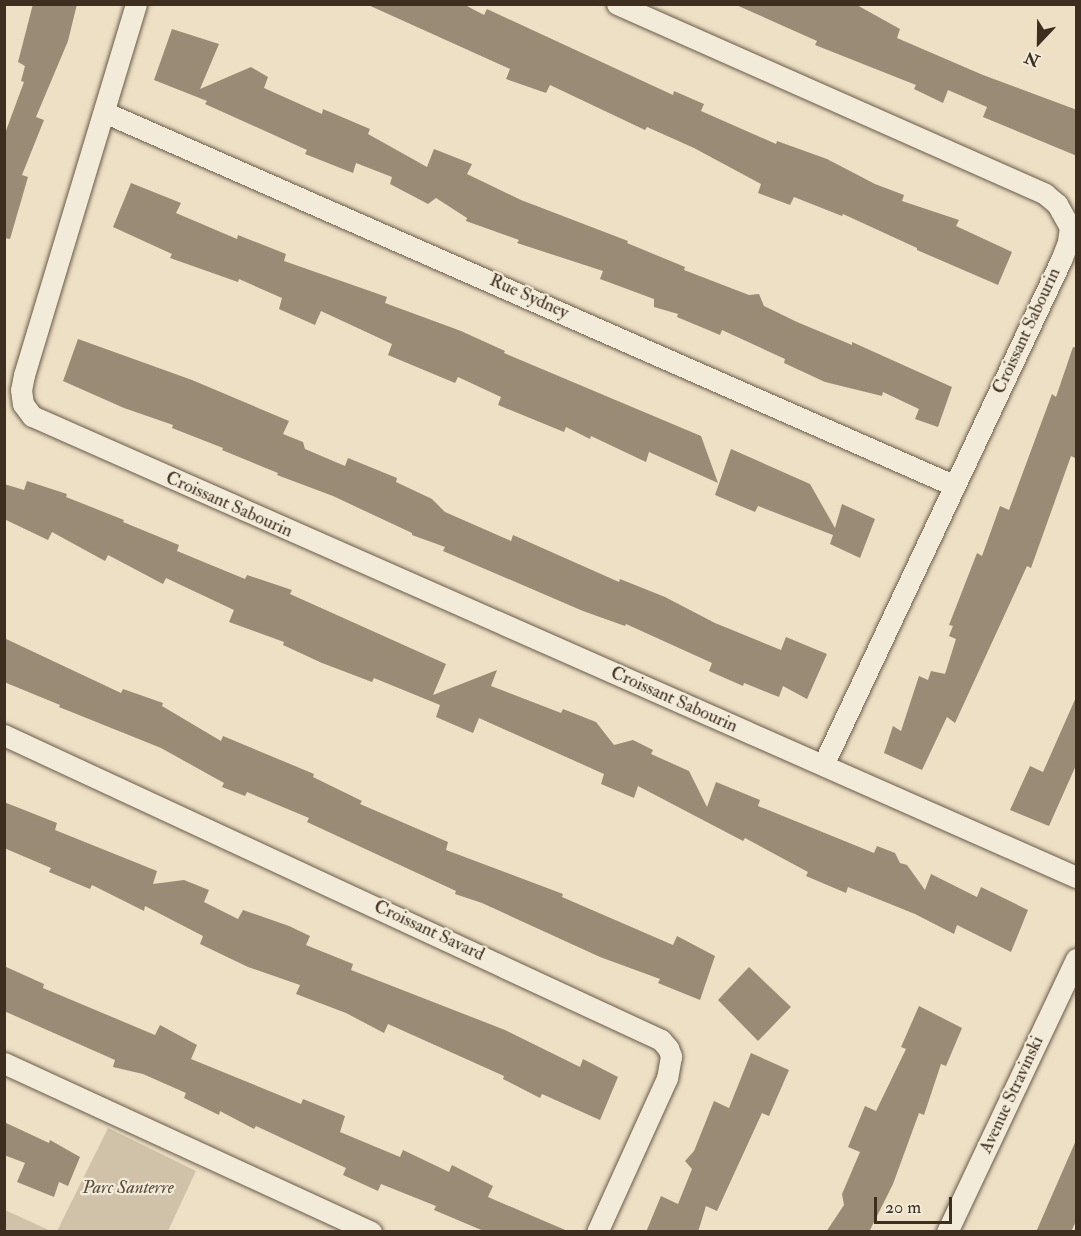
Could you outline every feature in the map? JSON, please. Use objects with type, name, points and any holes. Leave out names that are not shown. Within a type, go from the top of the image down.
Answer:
[{"type":"street","name":"Croissant Sabourin","points":[[136,4],[24,375],[21,390],[23,404],[32,416],[46,425],[1077,877]]},
{"type":"street","name":"Croissant Sabourin","points":[[617,4],[1045,194],[1065,216],[1070,227],[1068,242],[823,765]]},
{"type":"street","name":"Rue Sydney","points":[[104,112],[953,485]]},
{"type":"street","name":"Croissant Savard","points":[[4,735],[661,1040],[671,1056],[667,1078],[597,1232]]},
{"type":"street","name":"Avenue Stravinski","points":[[947,1232],[1077,959]]},
{"type":"street","points":[[4,1063],[371,1232]]},
{"type":"green space","name":"Parc Santerre","points":[[108,1128],[196,1171],[168,1231],[57,1231]]},
{"type":"green space","name":"Parc Santerre","points":[[5,1210],[51,1231],[5,1231]]},
{"type":"building","points":[[33,4],[77,4],[68,41],[36,117],[44,120],[22,175],[28,177],[10,239],[4,238],[4,136],[24,82],[21,81],[25,66],[18,62]]},
{"type":"building","points":[[366,4],[463,4],[484,15],[487,9],[673,95],[674,91],[704,104],[701,111],[776,144],[777,141],[827,159],[875,184],[904,195],[902,201],[959,220],[956,226],[1012,252],[998,285],[917,250],[843,214],[842,216],[794,197],[790,205],[758,193],[761,184],[694,148],[647,127],[645,130],[550,85],[546,93],[506,79],[510,69]]},
{"type":"building","points":[[734,4],[855,4],[900,29],[897,38],[983,75],[1077,110],[1077,156],[983,117],[987,107],[948,90],[943,103],[914,89],[916,85],[815,45],[817,41]]},
{"type":"building","points":[[172,29],[219,44],[200,89],[251,67],[268,77],[264,88],[322,114],[323,109],[370,129],[368,134],[427,167],[434,149],[472,164],[467,174],[521,200],[628,241],[627,243],[685,267],[684,270],[749,295],[759,294],[764,306],[797,322],[852,345],[852,342],[952,387],[938,427],[915,419],[919,409],[883,392],[882,396],[825,382],[784,363],[785,359],[722,330],[720,335],[677,317],[678,314],[654,307],[654,299],[600,279],[603,271],[517,243],[519,240],[466,221],[467,218],[436,198],[428,204],[390,184],[392,177],[356,163],[353,173],[305,154],[307,150],[205,104],[207,101],[154,80]]},
{"type":"building","points":[[131,183],[181,203],[176,213],[237,239],[238,235],[286,254],[284,261],[387,297],[385,303],[461,331],[505,351],[504,353],[701,436],[718,483],[649,452],[646,462],[591,436],[590,439],[566,427],[564,432],[498,405],[501,397],[458,377],[455,383],[388,355],[392,344],[321,311],[315,325],[279,309],[282,298],[239,279],[238,282],[170,258],[172,254],[113,227]]},
{"type":"building","points":[[78,339],[192,380],[289,421],[283,434],[303,442],[305,449],[345,466],[348,458],[397,478],[396,482],[432,499],[445,512],[511,541],[513,535],[619,582],[620,579],[665,597],[715,623],[781,650],[786,637],[827,654],[807,699],[783,686],[779,697],[744,683],[743,686],[709,671],[712,663],[626,624],[625,626],[583,611],[443,551],[445,547],[412,535],[333,496],[277,475],[278,473],[222,450],[223,448],[172,428],[173,425],[124,408],[63,381]]},
{"type":"building","points":[[1073,347],[1077,348],[1077,459],[1071,456],[1031,568],[1027,566],[955,723],[947,717],[922,770],[884,753],[893,726],[901,731],[919,676],[928,680],[931,671],[945,674],[956,639],[949,636],[953,626],[949,625],[977,553],[982,556],[1000,506],[1009,510],[1052,394],[1056,397]]},
{"type":"building","points":[[731,449],[810,484],[835,528],[842,504],[875,519],[860,558],[830,544],[833,535],[758,506],[755,512],[715,495]]},
{"type":"building","points":[[27,481],[67,494],[66,497],[179,545],[177,551],[245,579],[247,575],[292,590],[290,594],[446,664],[433,695],[497,670],[491,686],[561,713],[563,709],[596,722],[614,745],[633,740],[653,750],[651,754],[689,771],[707,807],[716,782],[760,800],[758,806],[874,853],[877,846],[895,853],[900,863],[907,865],[925,890],[931,874],[977,897],[981,887],[1028,910],[1011,952],[957,925],[954,934],[915,914],[848,887],[846,893],[806,876],[808,872],[745,838],[743,841],[638,786],[634,798],[601,784],[604,774],[479,718],[473,733],[436,717],[440,705],[374,678],[372,682],[322,663],[283,645],[284,642],[229,622],[234,610],[166,578],[163,584],[108,555],[105,561],[52,532],[48,540],[4,519],[4,484],[24,490]]},
{"type":"building","points":[[4,638],[121,693],[123,689],[163,703],[162,706],[221,741],[223,736],[314,774],[313,777],[362,801],[360,804],[448,842],[446,850],[563,894],[562,897],[673,945],[677,936],[715,956],[700,1000],[658,983],[660,979],[600,957],[482,903],[455,894],[456,891],[307,822],[309,818],[247,792],[245,796],[222,787],[224,783],[161,748],[4,682]]},
{"type":"building","points":[[1077,695],[1077,763],[1049,826],[1010,810],[1030,766],[1043,772]]},
{"type":"building","points":[[4,802],[57,823],[55,830],[157,871],[153,884],[184,880],[209,890],[204,902],[238,919],[243,910],[289,926],[310,936],[306,945],[353,964],[351,970],[505,1030],[580,1067],[583,1059],[618,1077],[600,1120],[542,1094],[540,1098],[503,1079],[504,1076],[388,1024],[384,1033],[346,1013],[296,994],[300,985],[248,967],[200,944],[203,936],[145,906],[144,911],[92,885],[90,889],[49,872],[51,868],[4,848]]},
{"type":"building","points":[[4,966],[44,984],[43,988],[155,1035],[160,1025],[197,1045],[191,1059],[301,1104],[303,1099],[345,1116],[340,1132],[400,1157],[403,1150],[449,1172],[452,1165],[493,1186],[488,1197],[570,1232],[486,1232],[434,1210],[436,1206],[381,1184],[378,1191],[343,1175],[346,1168],[256,1126],[254,1129],[220,1111],[219,1115],[184,1098],[186,1093],[143,1074],[113,1067],[115,1060],[4,1011]]},
{"type":"building","points":[[749,967],[791,1007],[758,1041],[718,1000]]},
{"type":"building","points":[[919,1006],[962,1028],[946,1066],[941,1064],[924,1115],[919,1113],[893,1184],[869,1232],[826,1232],[844,1205],[842,1194],[860,1152],[848,1147],[865,1106],[876,1111],[906,1049],[901,1047]]},
{"type":"building","points":[[751,1053],[789,1070],[769,1116],[762,1113],[717,1211],[706,1206],[698,1232],[646,1232],[661,1196],[678,1204],[692,1169],[685,1161],[694,1151],[714,1101],[729,1108]]},
{"type":"building","points":[[4,1122],[49,1143],[50,1140],[80,1157],[68,1186],[59,1182],[54,1197],[17,1182],[25,1163],[4,1155]]},
{"type":"building","points":[[1077,1138],[1077,1219],[1071,1232],[1036,1232]]}]
